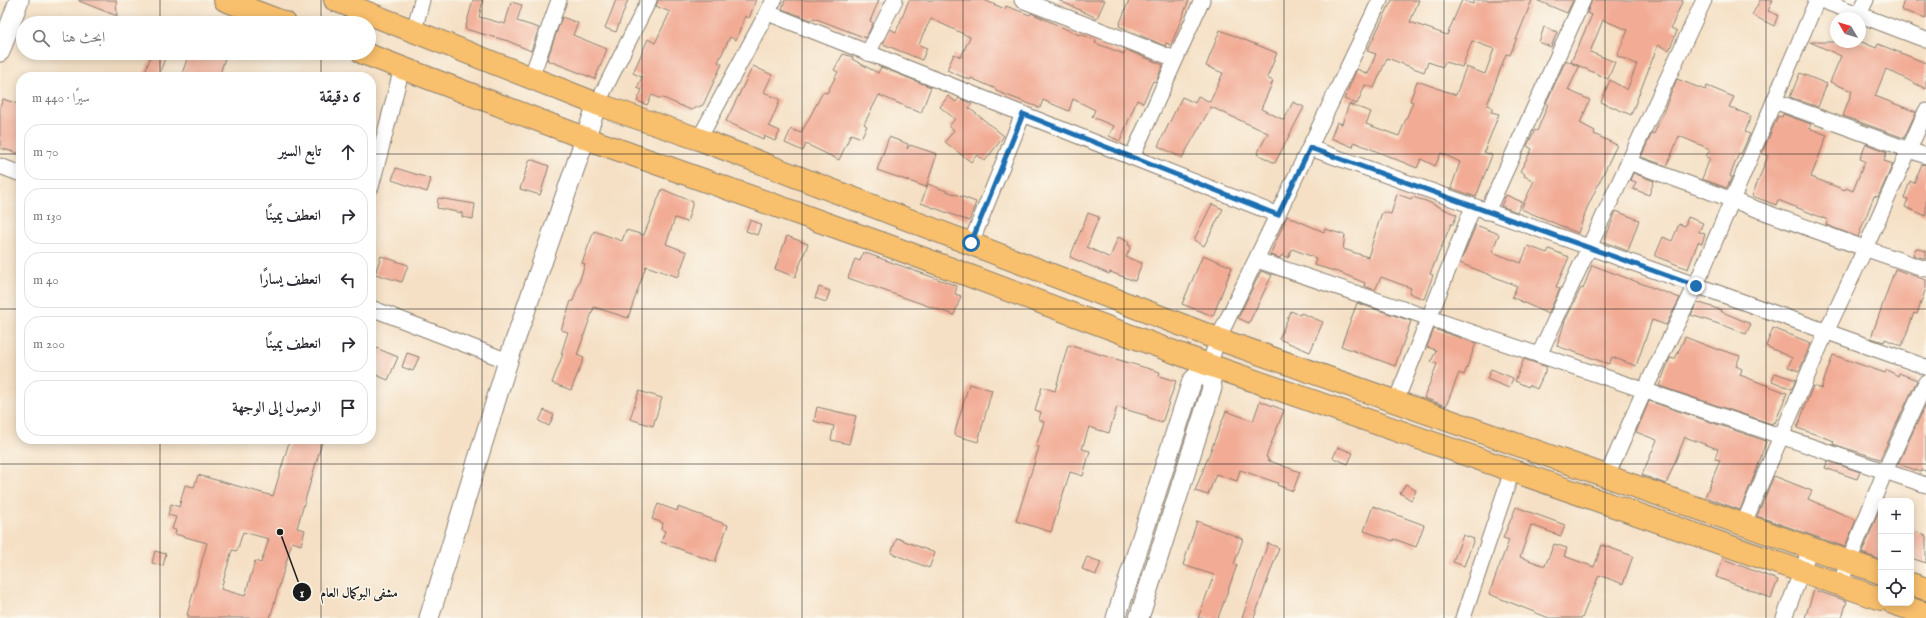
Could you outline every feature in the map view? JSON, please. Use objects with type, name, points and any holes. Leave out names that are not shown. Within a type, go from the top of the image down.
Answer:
[{"type":"highway","points":[[225,0],[266,16]]},
{"type":"highway","points":[[335,0],[376,16]]},
{"type":"highway","points":[[376,16],[597,104],[699,139],[1218,339],[1878,572]]},
{"type":"highway","points":[[376,58],[585,138],[895,248],[1209,365],[1839,586],[1878,598]]},
{"type":"highway","points":[[1914,585],[1926,589]]},
{"type":"highway","points":[[1902,606],[1926,614]]},
{"type":"street","points":[[0,52],[19,0]]},
{"type":"street","points":[[414,31],[422,0]]},
{"type":"street","points":[[531,78],[560,0]]},
{"type":"street","points":[[429,618],[508,361],[597,104],[649,0]]},
{"type":"street","points":[[868,53],[894,0]]},
{"type":"street","points":[[1022,0],[1175,60]]},
{"type":"street","points":[[1132,157],[1202,0]]},
{"type":"street","points":[[1139,618],[1212,388],[1209,365],[1218,339],[1380,0]]},
{"type":"street","points":[[1487,212],[1582,0]]},
{"type":"street","points":[[1539,355],[1704,0]]},
{"type":"street","points":[[1607,476],[1644,391],[1696,286],[1817,0]]},
{"type":"street","points":[[1821,0],[1854,12]]},
{"type":"street","points":[[1860,12],[1866,0]]},
{"type":"street","points":[[699,139],[771,6],[868,53],[1278,215]]},
{"type":"street","points":[[1866,17],[1926,40]]},
{"type":"street","points":[[376,168],[402,68]]},
{"type":"street","points":[[1774,101],[1926,156]]},
{"type":"street","points":[[1743,525],[1826,332],[1910,150],[1926,111]]},
{"type":"street","points":[[971,243],[1023,114]]},
{"type":"street","points":[[1310,148],[1926,367]]},
{"type":"street","points":[[1628,162],[1733,199],[1865,249],[1926,269]]},
{"type":"street","points":[[0,166],[16,172]]},
{"type":"street","points":[[1396,401],[1473,206]]},
{"type":"street","points":[[1257,260],[1926,485]]},
{"type":"street","points":[[376,310],[508,361]]},
{"type":"street","points":[[1116,618],[1192,381],[1209,365]]},
{"type":"street","points":[[1839,586],[1885,471],[1926,382]]},
{"type":"street","points":[[1463,618],[1512,471]]},
{"type":"street","points":[[1784,618],[1810,549]]},
{"type":"building","points":[[116,0],[117,16],[79,1]]},
{"type":"building","points":[[473,0],[483,0],[479,17],[505,24],[511,2],[522,5],[517,21],[539,28],[531,51],[508,41],[465,29]]},
{"type":"building","points":[[616,0],[628,0],[616,32],[605,28]]},
{"type":"building","points":[[658,0],[756,0],[749,18],[745,16],[736,40],[730,37],[718,62],[722,64],[703,105],[691,110],[661,97],[661,99],[652,95],[647,105],[637,101],[642,90],[637,88],[642,77],[633,73],[648,39],[655,43],[670,12],[656,6]]},
{"type":"building","points":[[785,0],[879,0],[870,21],[873,23],[866,38],[814,18],[811,20],[782,9]]},
{"type":"building","points":[[909,0],[984,0],[1005,9],[1006,6],[1030,15],[1031,13],[1079,35],[1080,34],[1096,40],[1095,43],[1124,54],[1126,50],[1163,65],[1156,82],[1153,81],[1143,103],[1137,100],[1120,141],[1109,136],[1114,126],[1092,117],[1095,110],[1073,99],[1069,111],[1043,100],[1040,108],[996,91],[996,89],[971,78],[970,80],[947,70],[954,54],[961,57],[970,37],[936,21],[931,19],[919,45],[927,48],[922,60],[883,44],[890,29],[896,32]]},
{"type":"building","points":[[1058,0],[1105,0],[1097,18]]},
{"type":"building","points":[[1129,0],[1189,0],[1171,45],[1166,43],[1165,46],[1119,26]]},
{"type":"building","points":[[1392,0],[1419,0],[1410,22],[1447,35],[1462,0],[1473,4],[1474,0],[1532,0],[1510,55],[1506,54],[1487,105],[1493,108],[1491,112],[1499,114],[1484,152],[1492,155],[1476,197],[1451,188],[1460,162],[1441,153],[1435,166],[1421,159],[1417,168],[1354,142],[1353,147],[1331,138],[1337,122],[1342,124],[1349,104],[1371,112],[1366,124],[1399,136],[1413,102],[1410,101],[1417,81],[1456,95],[1466,67],[1485,74],[1494,49],[1472,41],[1462,67],[1445,62],[1443,67],[1428,62],[1424,72],[1387,58],[1374,88],[1365,85],[1357,104],[1344,99],[1357,69],[1368,74],[1376,54],[1367,51]]},
{"type":"building","points":[[1536,0],[1573,0],[1567,13]]},
{"type":"building","points":[[1592,0],[1683,0],[1671,28],[1677,31],[1669,50],[1658,45],[1631,115],[1601,102],[1610,80],[1627,90],[1637,64],[1617,56],[1628,30],[1603,20],[1590,52],[1615,62],[1608,79],[1571,62],[1592,15],[1587,13]]},
{"type":"building","points":[[1760,0],[1773,0],[1768,11],[1778,15],[1774,26],[1752,15]]},
{"type":"building","points":[[1904,0],[1926,0],[1926,18],[1901,10]]},
{"type":"building","points":[[562,17],[578,23],[573,35],[607,49],[595,79],[547,60]]},
{"type":"building","points":[[1544,27],[1557,32],[1551,47],[1539,42]]},
{"type":"building","points":[[1220,30],[1277,53],[1267,78],[1273,81],[1261,109],[1284,120],[1293,102],[1304,107],[1275,163],[1257,154],[1268,133],[1211,107],[1182,158],[1158,146],[1182,97],[1195,103],[1198,96],[1210,102],[1223,73],[1206,66]]},
{"type":"building","points":[[1810,42],[1830,42],[1830,48],[1866,48],[1866,44],[1876,48],[1878,44],[1926,63],[1926,89],[1886,69],[1875,96],[1916,112],[1904,138],[1843,116],[1852,91],[1830,82],[1841,56]]},
{"type":"building","points":[[843,54],[853,57],[852,59],[878,73],[881,67],[931,87],[921,113],[879,95],[864,124],[867,126],[861,138],[851,134],[839,160],[806,144],[803,151],[785,143],[791,129],[801,133],[823,92],[827,93],[838,72],[834,70]]},
{"type":"building","points":[[149,60],[164,60],[160,72],[145,72]]},
{"type":"building","points":[[187,60],[224,60],[221,72],[183,72]]},
{"type":"building","points":[[1566,60],[1579,67],[1568,90],[1590,100],[1580,123],[1595,131],[1594,134],[1617,145],[1587,208],[1578,233],[1521,209],[1534,181],[1524,176],[1525,174],[1520,171],[1532,149],[1527,146],[1535,130],[1537,131],[1548,104],[1546,103]]},
{"type":"building","points":[[753,66],[772,75],[764,92],[780,100],[769,126],[780,131],[775,141],[764,136],[763,139],[726,121]]},
{"type":"building","points":[[1800,73],[1827,84],[1818,107],[1790,97]]},
{"type":"building","points":[[1677,79],[1705,90],[1707,86],[1734,97],[1729,107],[1751,116],[1745,132],[1750,134],[1741,154],[1739,153],[1727,188],[1702,179],[1710,158],[1706,157],[1710,149],[1679,136],[1667,166],[1641,157],[1652,133],[1654,134]]},
{"type":"building","points":[[948,96],[956,102],[959,98],[972,104],[969,108],[1004,136],[985,161],[977,155],[971,162],[945,142],[954,130],[949,126],[955,119],[940,107]]},
{"type":"building","points":[[3,99],[16,103],[16,153],[0,148],[0,107]]},
{"type":"building","points":[[1783,114],[1811,124],[1809,128],[1827,135],[1811,177],[1845,190],[1846,188],[1853,191],[1865,161],[1860,159],[1866,144],[1887,152],[1884,161],[1893,164],[1878,197],[1874,196],[1858,237],[1826,225],[1828,220],[1778,200],[1776,205],[1752,196],[1768,156],[1762,153],[1778,116],[1782,117]]},
{"type":"building","points":[[889,137],[908,144],[907,149],[910,145],[937,154],[926,187],[877,170]]},
{"type":"building","points":[[530,159],[549,166],[540,195],[520,189]]},
{"type":"building","points":[[1922,164],[1926,165],[1926,216],[1905,207],[1908,199],[1904,198],[1910,181],[1914,183]]},
{"type":"building","points":[[396,168],[431,179],[427,192],[392,180]]},
{"type":"building","points":[[1633,173],[1654,181],[1649,195],[1633,189],[1636,182],[1630,180]]},
{"type":"building","points":[[928,184],[976,202],[969,221],[921,203]]},
{"type":"building","points":[[662,189],[693,202],[687,222],[675,218],[666,244],[687,252],[678,277],[646,266],[628,318],[594,307],[577,355],[584,358],[571,390],[552,383],[563,354],[561,354],[568,332],[561,330],[571,301],[573,301],[585,264],[582,263],[594,231],[622,241],[626,230],[644,235]]},
{"type":"building","points":[[1397,194],[1411,199],[1412,197],[1426,201],[1457,215],[1453,224],[1451,224],[1430,274],[1433,275],[1424,299],[1409,293],[1411,288],[1381,277],[1375,290],[1364,286],[1365,283],[1341,273],[1314,265],[1316,258],[1292,249],[1288,258],[1282,255],[1280,258],[1270,255],[1287,216],[1324,232],[1325,229],[1345,235],[1343,249],[1368,257],[1381,215],[1383,212],[1391,214]]},
{"type":"building","points":[[1506,195],[1522,202],[1517,212],[1501,206]]},
{"type":"building","points":[[438,198],[475,204],[473,219],[462,217],[462,213],[437,208]]},
{"type":"building","points":[[1212,204],[1223,209],[1204,246],[1194,240]]},
{"type":"building","points":[[1616,211],[1639,220],[1628,251],[1604,242]]},
{"type":"building","points":[[1088,213],[1099,217],[1087,247],[1110,258],[1118,237],[1129,242],[1128,245],[1131,246],[1126,257],[1142,263],[1135,281],[1110,272],[1109,274],[1070,257]]},
{"type":"building","points":[[1688,217],[1703,223],[1699,232],[1705,234],[1702,244],[1698,242],[1688,269],[1655,256],[1663,237],[1672,241],[1679,224],[1685,226]]},
{"type":"building","points":[[750,220],[761,224],[757,235],[746,231]]},
{"type":"building","points":[[1476,225],[1499,234],[1492,252],[1521,263],[1528,246],[1547,253],[1549,249],[1569,257],[1556,287],[1560,289],[1548,314],[1512,297],[1517,286],[1460,263]]},
{"type":"building","points":[[787,236],[808,244],[795,277],[775,269]]},
{"type":"building","points":[[1916,248],[1926,251],[1926,259],[1913,255]]},
{"type":"building","points":[[863,252],[957,286],[955,294],[961,296],[954,315],[848,278],[855,259],[860,261]]},
{"type":"building","points":[[1203,255],[1232,267],[1213,316],[1182,304]]},
{"type":"building","points":[[381,256],[408,265],[402,282],[376,274]]},
{"type":"building","points":[[1592,265],[1680,298],[1666,325],[1652,320],[1636,366],[1612,357],[1609,364],[1557,346],[1565,321],[1581,288],[1583,289]]},
{"type":"building","points":[[1895,269],[1926,280],[1926,288],[1917,314],[1914,313],[1902,346],[1885,339],[1884,342],[1871,338]]},
{"type":"building","points":[[1261,271],[1272,275],[1249,323],[1238,318]]},
{"type":"building","points":[[819,287],[830,291],[826,302],[815,298]]},
{"type":"building","points":[[1697,302],[1721,310],[1720,311],[1751,324],[1746,334],[1691,315]]},
{"type":"building","points":[[1357,303],[1411,321],[1395,366],[1341,346]]},
{"type":"building","points":[[1291,311],[1300,315],[1301,313],[1323,322],[1310,352],[1279,339]]},
{"type":"building","points":[[1773,328],[1811,343],[1799,371],[1788,367],[1792,358],[1766,346]]},
{"type":"building","points":[[1434,329],[1476,343],[1464,375],[1459,373],[1446,406],[1424,398],[1437,364],[1431,362],[1436,350],[1427,347]]},
{"type":"building","points":[[1685,337],[1718,350],[1740,356],[1736,366],[1742,369],[1740,375],[1787,393],[1775,423],[1773,422],[1772,424],[1659,386],[1670,358],[1675,359]]},
{"type":"building","points":[[1068,345],[1160,372],[1159,376],[1176,381],[1162,423],[1147,418],[1148,416],[1117,407],[1109,433],[1089,427],[1082,449],[1090,451],[1083,476],[1070,472],[1051,532],[1016,521],[1039,447],[1036,446],[1044,422],[1039,420],[1041,412],[1035,410],[1042,387],[1055,391]]},
{"type":"building","points":[[376,348],[398,357],[388,380],[376,375]]},
{"type":"building","points":[[407,353],[419,357],[413,371],[402,367]]},
{"type":"building","points":[[1833,355],[1885,373],[1887,370],[1898,376],[1899,373],[1917,380],[1880,459],[1833,444],[1834,441],[1797,428],[1813,386],[1821,389]]},
{"type":"building","points":[[1524,359],[1547,367],[1537,389],[1515,381]]},
{"type":"building","points":[[1491,369],[1513,378],[1509,388],[1487,379]]},
{"type":"building","points":[[1775,373],[1796,380],[1792,389],[1772,381]]},
{"type":"building","points":[[969,384],[992,390],[978,442],[954,435]]},
{"type":"building","points":[[639,391],[662,398],[653,426],[630,419]]},
{"type":"building","points":[[1260,401],[1284,410],[1266,457],[1268,458],[1267,460],[1300,472],[1293,491],[1277,485],[1278,483],[1240,470],[1237,481],[1216,474],[1208,495],[1195,491],[1226,411],[1253,421]]},
{"type":"building","points":[[1649,401],[1766,441],[1757,469],[1740,510],[1705,497],[1720,460],[1715,459],[1718,449],[1685,437],[1666,484],[1642,475],[1657,440],[1636,432]]},
{"type":"building","points":[[1926,404],[1926,471],[1921,470],[1921,472],[1898,464]]},
{"type":"building","points":[[817,407],[856,416],[849,444],[831,440],[834,426],[814,421]]},
{"type":"building","points":[[544,410],[554,415],[549,426],[539,421]]},
{"type":"building","points":[[289,444],[322,444],[297,528],[305,530],[301,545],[292,542],[270,618],[188,618],[189,615],[187,615],[207,543],[175,534],[176,530],[172,529],[176,517],[168,515],[171,504],[179,507],[185,485],[194,487],[198,475],[273,496]],"holes":[[[243,532],[269,539],[261,563],[255,561],[245,596],[221,589],[232,550],[237,551]]]},
{"type":"building","points":[[1338,447],[1353,453],[1348,464],[1333,458]]},
{"type":"building","points":[[1828,461],[1860,472],[1857,479],[1825,468]]},
{"type":"building","points":[[1774,476],[1812,491],[1808,499],[1856,520],[1845,547],[1757,516]]},
{"type":"building","points":[[1406,484],[1416,491],[1411,500],[1400,493]]},
{"type":"building","points":[[658,504],[677,511],[678,507],[728,525],[715,562],[661,542],[665,531],[661,529],[663,523],[652,519]]},
{"type":"building","points":[[1373,506],[1424,525],[1416,547],[1364,531]]},
{"type":"building","points":[[1516,507],[1565,525],[1561,536],[1531,525],[1520,557],[1545,566],[1554,544],[1567,548],[1564,556],[1594,567],[1602,545],[1633,556],[1623,584],[1599,575],[1582,618],[1549,618],[1489,594],[1509,540],[1503,538]]},
{"type":"building","points":[[1878,513],[1878,559],[1862,553]]},
{"type":"building","points":[[1197,521],[1243,539],[1234,564],[1237,565],[1218,618],[1198,618],[1214,575],[1183,565]]},
{"type":"building","points":[[1914,531],[1926,536],[1926,563],[1914,559]]},
{"type":"building","points":[[1463,535],[1474,539],[1464,566],[1453,562]]},
{"type":"building","points":[[897,538],[935,553],[929,568],[891,553]]},
{"type":"building","points":[[1268,543],[1279,548],[1254,618],[1242,618]]},
{"type":"building","points":[[155,551],[166,554],[163,566],[152,563]]},
{"type":"building","points":[[1087,557],[1101,562],[1096,575],[1082,569]]},
{"type":"building","points":[[1723,559],[1778,580],[1771,598],[1716,577]]},
{"type":"building","points":[[1814,590],[1847,601],[1842,618],[1805,618]]},
{"type":"place","name":"مشفى البوكمال العام","points":[[280,532]]},
{"type":"route","points":[[971,243],[1023,114],[1278,215],[1310,148],[1696,286]]}]
